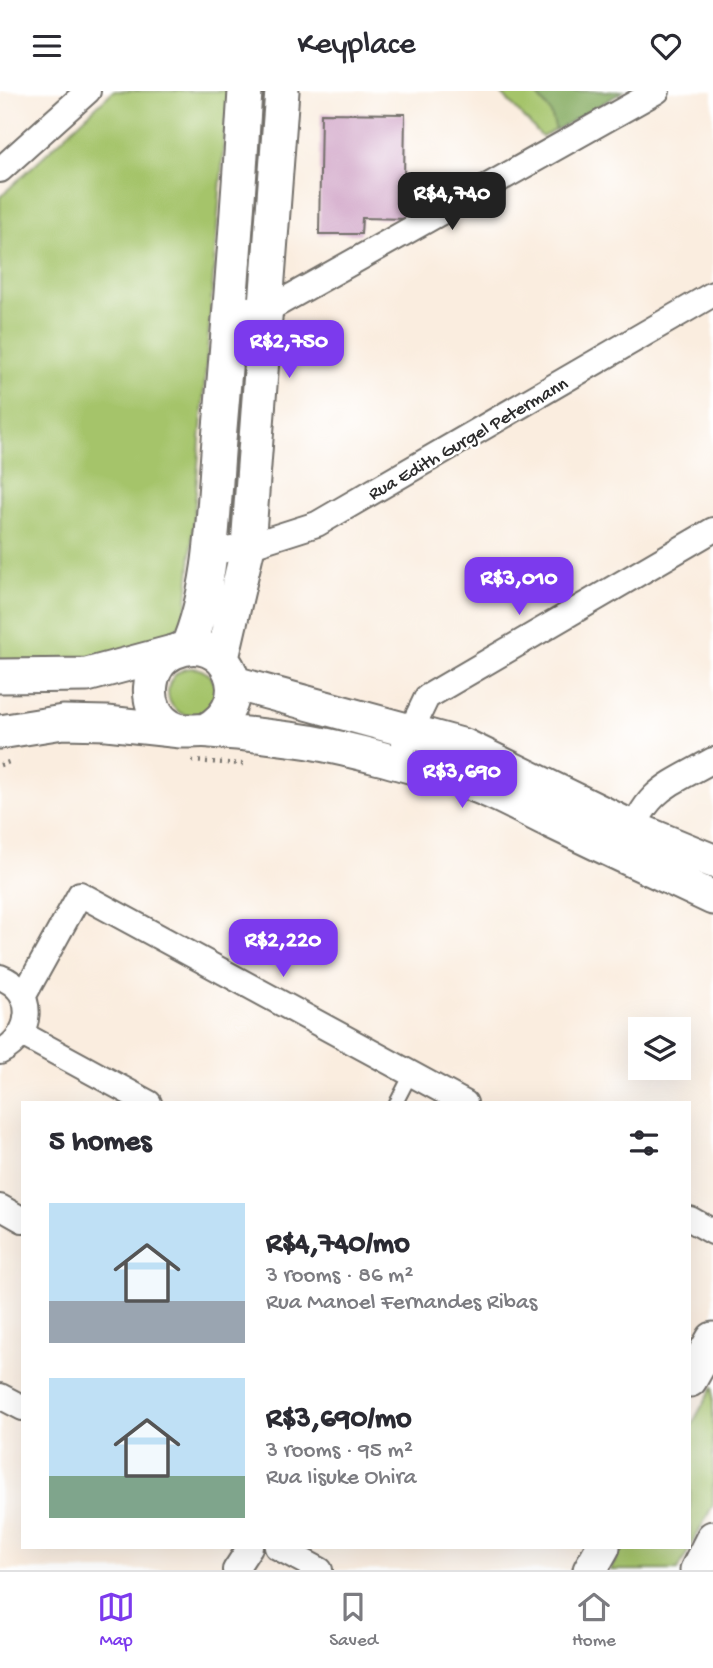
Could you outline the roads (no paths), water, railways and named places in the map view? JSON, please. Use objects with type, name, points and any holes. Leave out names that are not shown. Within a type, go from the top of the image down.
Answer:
[{"type":"main road","points":[[191,741],[157,715],[150,695],[153,673],[161,661],[180,650],[201,615],[231,308],[245,91]]},
{"type":"main road","points":[[191,741],[219,723],[229,712],[228,671],[248,545],[282,91]]},
{"type":"main road","points":[[0,676],[87,675],[180,650],[208,651],[228,671],[408,731],[466,746],[629,842],[713,898]]},
{"type":"main road","points":[[0,732],[63,722],[107,723],[191,741],[310,743],[462,781],[629,842],[713,861]]},
{"type":"main road","points":[[691,1378],[713,1339]]},
{"type":"main road","points":[[697,1570],[713,1538]]},
{"type":"main road","points":[[590,1570],[602,1549]]},
{"type":"street","points":[[0,170],[88,91]]},
{"type":"street","points":[[231,308],[267,310],[657,91]]},
{"type":"street","name":"Rua Edith Gurgel Petermann","points":[[209,553],[248,545],[317,524],[713,294]]},
{"type":"street","points":[[398,765],[408,731],[428,697],[713,530]]},
{"type":"street","points":[[629,842],[651,795],[713,760]]},
{"type":"street","points":[[23,997],[80,894],[461,1101]]},
{"type":"street","points":[[0,977],[19,989],[27,1007],[22,1034],[0,1053]]},
{"type":"street","points":[[22,1034],[145,1101]]},
{"type":"street","points":[[0,1207],[21,1219]]},
{"type":"street","points":[[691,1220],[713,1232]]},
{"type":"street","points":[[0,1396],[21,1407]]},
{"type":"street","points":[[235,1570],[249,1549]]},
{"type":"street","points":[[281,1549],[320,1570]]},
{"type":"lane","points":[[397,1101],[411,1074]]}]
